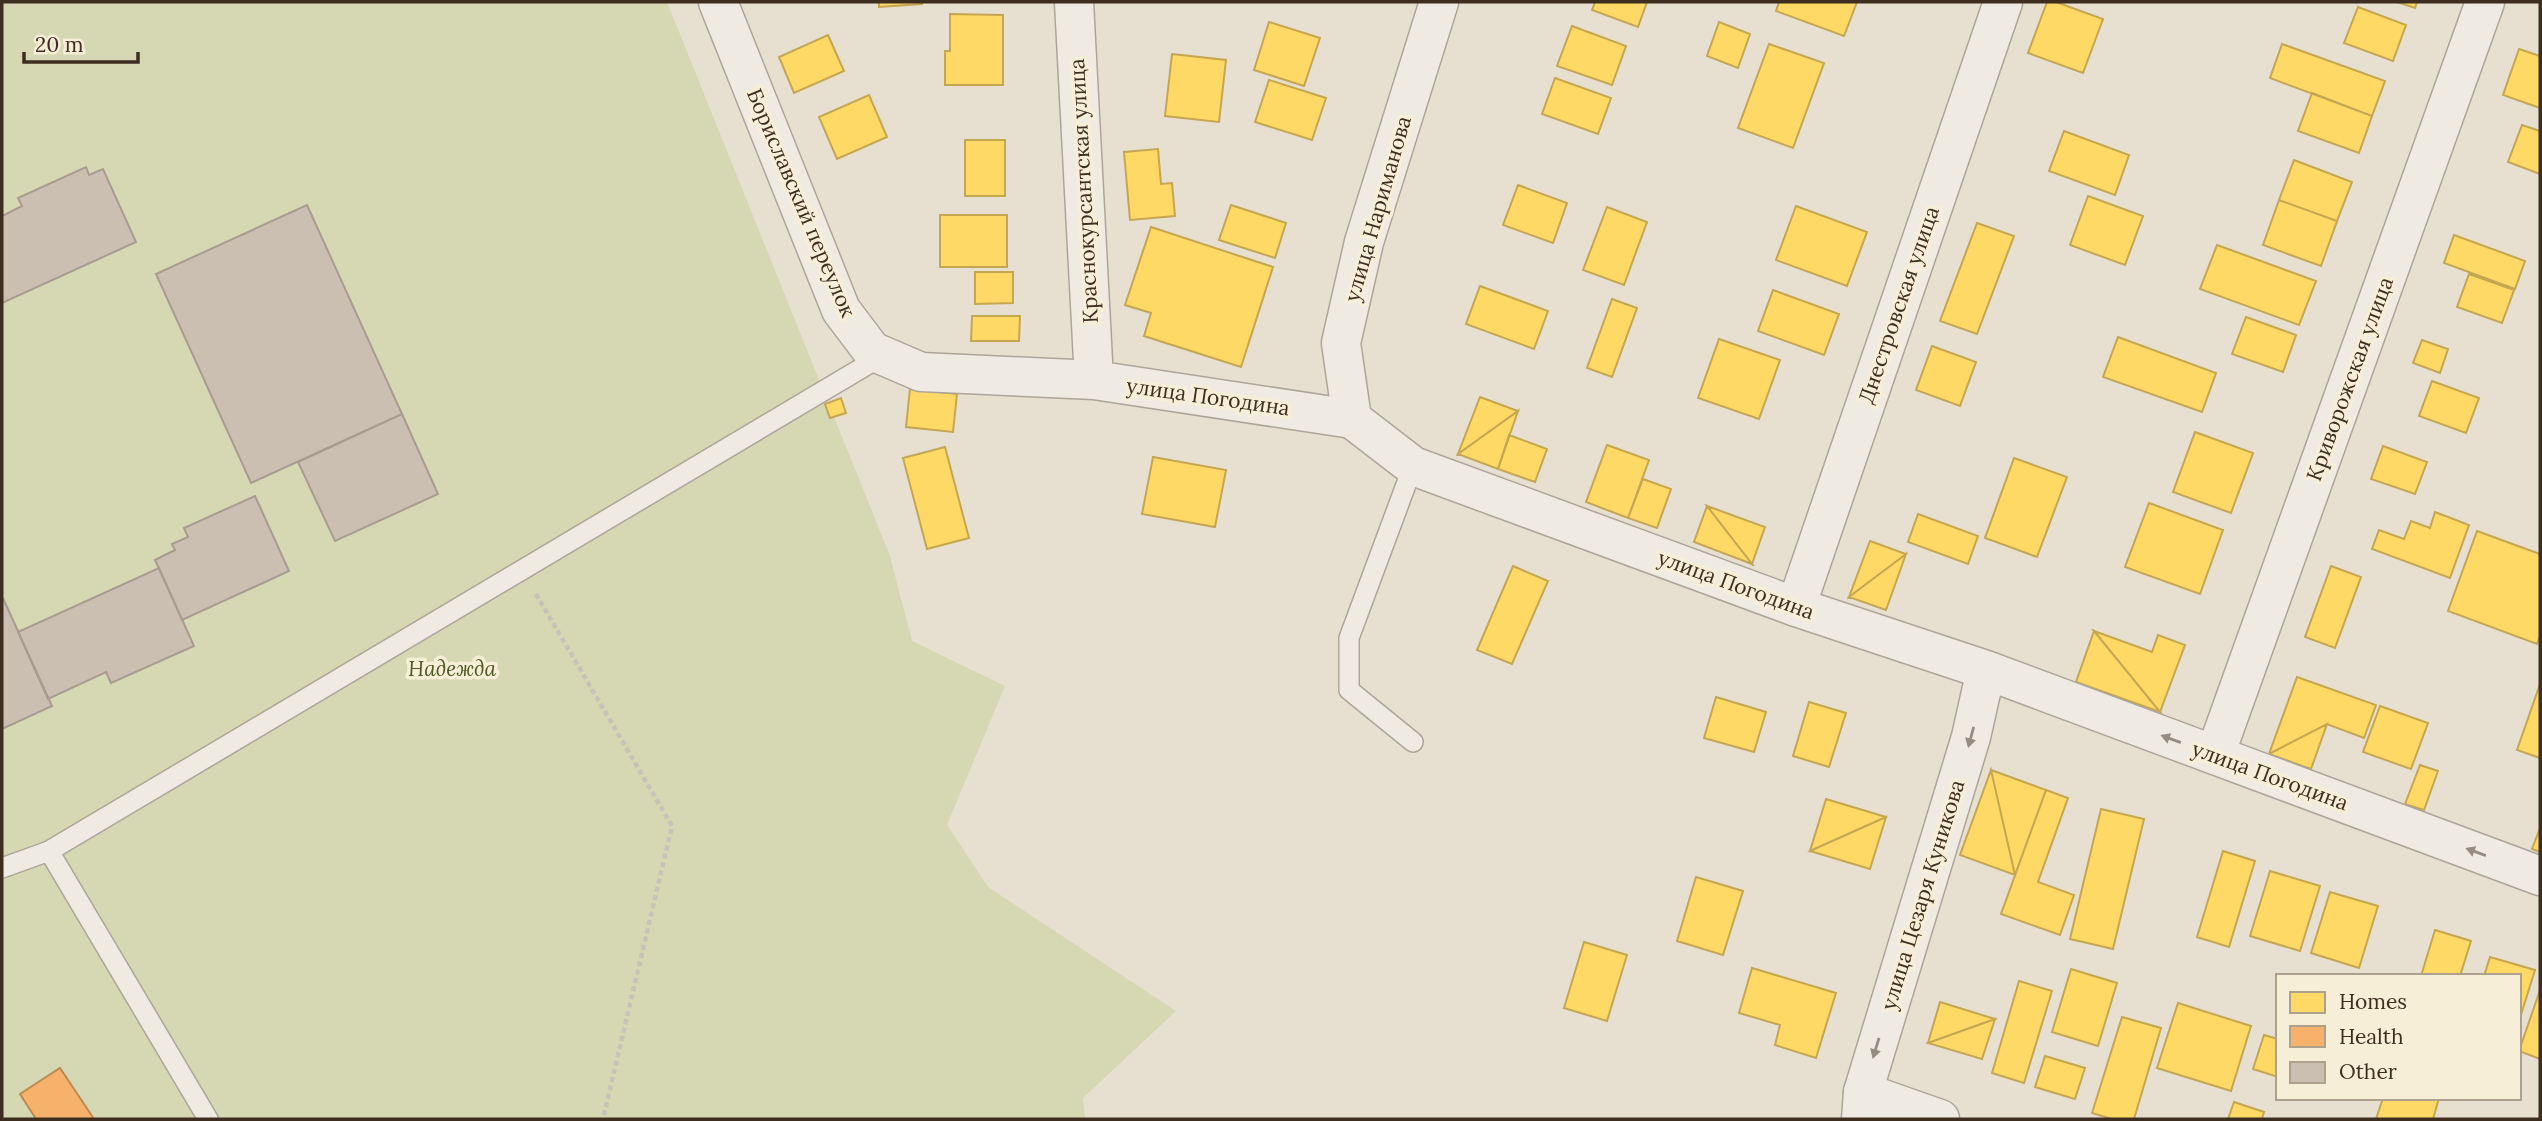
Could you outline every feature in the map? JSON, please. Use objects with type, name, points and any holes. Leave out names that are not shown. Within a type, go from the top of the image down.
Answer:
[{"type":"street","name":"Бориславский переулок","points":[[718,2],[841,310],[872,352],[921,373]]},
{"type":"street","name":"Краснокурсантская улица","points":[[1074,2],[1094,380]]},
{"type":"street","name":"улица Нариманова","points":[[1352,419],[1341,343],[1364,242],[1439,2]]},
{"type":"street","name":"Днестровская улица","points":[[1796,607],[2003,2]]},
{"type":"street","name":"Криворожская улица","points":[[2215,755],[2485,2]]},
{"type":"street","name":"улица Погодина","points":[[921,373],[1094,380],[1352,419],[1413,466],[1796,607],[1986,670],[2540,876]]},
{"type":"street","name":"улица Цезаря Куникова","points":[[1862,1106],[1971,737],[1986,670]]},
{"type":"street","points":[[1862,1106],[1940,1119]]},
{"type":"lane","points":[[2,868],[49,851],[883,356]]},
{"type":"lane","points":[[1413,466],[1349,638],[1349,690],[1413,742]]},
{"type":"lane","points":[[49,851],[208,1119]]},
{"type":"path","points":[[522,569],[672,826],[603,1119]]},
{"type":"green space","name":"Надежда","points":[[2,2],[667,2],[890,556],[912,641],[1005,686],[947,825],[988,887],[1176,1011],[1083,1098],[1085,1119],[2,1119]]},
{"type":"building: Homes","points":[[879,2],[922,2],[922,4],[879,7]]},
{"type":"building: Homes","points":[[1595,2],[1647,2],[1638,27],[1592,10]]},
{"type":"building: Homes","points":[[1779,2],[1857,2],[1844,36],[1776,11]]},
{"type":"building: Homes","points":[[2047,2],[2056,2],[2103,19],[2083,73],[2028,53]]},
{"type":"building: Homes","points":[[2397,2],[2417,2],[2415,8]]},
{"type":"building: Homes","points":[[2358,7],[2406,25],[2393,61],[2344,43]]},
{"type":"building: Homes","points":[[950,14],[1003,15],[1003,85],[945,85],[945,51],[950,51]]},
{"type":"building: Homes","points":[[1269,22],[1320,38],[1304,86],[1254,70]]},
{"type":"building: Homes","points":[[1719,22],[1750,34],[1738,68],[1707,56]]},
{"type":"building: Homes","points":[[1572,26],[1626,46],[1612,85],[1557,66]]},
{"type":"building: Homes","points":[[828,35],[844,71],[794,93],[779,57]]},
{"type":"building: Homes","points":[[1769,44],[1824,63],[1793,148],[1738,128]]},
{"type":"building: Homes","points":[[2282,44],[2385,81],[2372,116],[2270,78]]},
{"type":"building: Homes","points":[[2519,49],[2540,56],[2540,108],[2503,95]]},
{"type":"building: Homes","points":[[1172,54],[1226,60],[1219,122],[1165,116]]},
{"type":"building: Homes","points":[[1555,78],[1611,98],[1598,134],[1542,114]]},
{"type":"building: Homes","points":[[1269,80],[1326,98],[1312,140],[1255,122]]},
{"type":"building: Homes","points":[[2312,93],[2372,116],[2359,153],[2298,131]]},
{"type":"building: Homes","points":[[869,95],[887,137],[837,159],[819,117]]},
{"type":"building: Homes","points":[[2522,125],[2540,131],[2540,174],[2508,162]]},
{"type":"building: Homes","points":[[2064,131],[2129,155],[2115,195],[2049,171]]},
{"type":"building: Homes","points":[[965,140],[1005,140],[1005,196],[965,196]]},
{"type":"building: Homes","points":[[1158,149],[1161,184],[1172,183],[1175,216],[1130,220],[1124,152]]},
{"type":"building: Homes","points":[[2294,160],[2352,182],[2337,221],[2279,200]]},
{"type":"building: Homes","points":[[1518,185],[1567,203],[1553,243],[1503,225]]},
{"type":"building: Homes","points":[[2088,196],[2143,216],[2125,265],[2070,245]]},
{"type":"building: Homes","points":[[2279,200],[2337,221],[2321,266],[2263,245]]},
{"type":"building: Homes","points":[[1231,205],[1286,223],[1275,258],[1219,240]]},
{"type":"building: Homes","points":[[1796,206],[1867,232],[1847,286],[1776,260]]},
{"type":"building: Homes","points":[[1607,207],[1647,222],[1624,285],[1583,270]]},
{"type":"building: Homes","points":[[940,215],[1007,215],[1007,267],[940,267]]},
{"type":"building: Homes","points":[[1977,223],[2014,236],[1977,334],[1940,321]]},
{"type":"building: Homes","points":[[1151,227],[1273,267],[1241,367],[1144,336],[1151,313],[1125,305]]},
{"type":"building: Homes","points":[[2454,235],[2525,261],[2515,289],[2444,263]]},
{"type":"building: Homes","points":[[2217,245],[2316,281],[2299,325],[2200,289]]},
{"type":"building: Homes","points":[[975,272],[1013,272],[1013,303],[975,304]]},
{"type":"building: Homes","points":[[2469,274],[2514,290],[2502,323],[2457,307]]},
{"type":"building: Homes","points":[[1480,286],[1548,311],[1534,349],[1466,324]]},
{"type":"building: Homes","points":[[1773,290],[1839,314],[1824,355],[1758,331]]},
{"type":"building: Homes","points":[[1612,299],[1637,308],[1612,377],[1587,368]]},
{"type":"building: Homes","points":[[972,316],[1020,316],[1019,341],[971,341]]},
{"type":"building: Homes","points":[[2246,317],[2296,335],[2283,372],[2232,354]]},
{"type":"building: Homes","points":[[2118,337],[2216,373],[2202,412],[2103,377]]},
{"type":"building: Homes","points":[[1719,339],[1780,360],[1759,419],[1698,398]]},
{"type":"building: Homes","points":[[2422,340],[2448,349],[2440,373],[2413,363]]},
{"type":"building: Homes","points":[[1932,346],[1976,362],[1960,406],[1916,390]]},
{"type":"building: Homes","points":[[2432,381],[2479,398],[2466,433],[2419,416]]},
{"type":"building: Homes","points":[[910,389],[957,394],[953,432],[906,427]]},
{"type":"building: Homes","points":[[1480,397],[1518,411],[1458,454]]},
{"type":"building: Homes","points":[[841,398],[846,413],[830,418],[825,404]]},
{"type":"building: Homes","points":[[1518,411],[1498,469],[1458,454]]},
{"type":"building: Homes","points":[[2195,432],[2253,453],[2231,513],[2173,492]]},
{"type":"building: Homes","points":[[1509,435],[1547,449],[1535,482],[1498,469]]},
{"type":"building: Homes","points":[[1607,445],[1649,460],[1628,518],[1586,502]]},
{"type":"building: Homes","points":[[2383,446],[2427,462],[2415,494],[2371,479]]},
{"type":"building: Homes","points":[[945,447],[969,538],[927,549],[903,458]]},
{"type":"building: Homes","points":[[1153,457],[1226,470],[1215,527],[1142,514]]},
{"type":"building: Homes","points":[[2014,458],[2067,477],[2037,557],[1985,538]]},
{"type":"building: Homes","points":[[1643,479],[1671,489],[1657,528],[1628,518]]},
{"type":"building: Homes","points":[[2149,503],[2223,530],[2200,594],[2125,567]]},
{"type":"building: Homes","points":[[1707,506],[1765,527],[1752,564]]},
{"type":"building: Homes","points":[[1707,506],[1752,564],[1694,542]]},
{"type":"building: Homes","points":[[2435,512],[2469,525],[2450,578],[2372,549],[2379,530],[2404,539],[2411,521],[2430,528]]},
{"type":"building: Homes","points":[[1918,514],[1978,536],[1968,564],[1908,542]]},
{"type":"building: Homes","points":[[2477,531],[2540,554],[2540,636],[2537,644],[2448,611]]},
{"type":"building: Homes","points":[[1870,541],[1906,554],[1849,597]]},
{"type":"building: Homes","points":[[1906,554],[1886,610],[1849,597]]},
{"type":"building: Homes","points":[[1513,566],[1548,581],[1512,664],[1477,650]]},
{"type":"building: Homes","points":[[2331,566],[2361,577],[2335,648],[2305,637]]},
{"type":"building: Homes","points":[[2094,631],[2152,652],[2158,635],[2185,645],[2160,712]]},
{"type":"building: Homes","points":[[2094,631],[2160,712],[2076,682]]},
{"type":"building: Homes","points":[[2297,677],[2376,705],[2364,738],[2327,724],[2269,754]]},
{"type":"building: Homes","points":[[2540,684],[2540,758],[2517,750]]},
{"type":"building: Homes","points":[[1716,697],[1766,712],[1754,752],[1704,738]]},
{"type":"building: Homes","points":[[1809,702],[1846,713],[1829,767],[1793,756]]},
{"type":"building: Homes","points":[[2380,706],[2428,723],[2411,769],[2363,752]]},
{"type":"building: Homes","points":[[2327,724],[2311,769],[2269,754]]},
{"type":"building: Homes","points":[[2420,765],[2438,771],[2424,810],[2405,804]]},
{"type":"building: Homes","points":[[1991,770],[2015,875],[1960,855]]},
{"type":"building: Homes","points":[[1991,770],[2046,790],[2015,875]]},
{"type":"building: Homes","points":[[2046,790],[2068,798],[2038,882],[2074,895],[2060,935],[2001,914]]},
{"type":"building: Homes","points":[[1826,799],[1886,817],[1810,851]]},
{"type":"building: Homes","points":[[2101,809],[2144,819],[2113,949],[2070,939]]},
{"type":"building: Homes","points":[[1886,817],[1870,869],[1810,851]]},
{"type":"building: Homes","points":[[2540,828],[2540,852],[2532,849]]},
{"type":"building: Homes","points":[[2223,851],[2255,861],[2229,947],[2197,937]]},
{"type":"building: Homes","points":[[2270,871],[2320,886],[2300,951],[2250,936]]},
{"type":"building: Homes","points":[[1696,877],[1743,891],[1723,955],[1677,941]]},
{"type":"building: Homes","points":[[2330,892],[2378,906],[2359,968],[2311,953]]},
{"type":"building: Homes","points":[[2435,930],[2471,941],[2461,974],[2422,974]]},
{"type":"building: Homes","points":[[1584,942],[1627,955],[1607,1021],[1564,1008]]},
{"type":"building: Homes","points":[[2490,957],[2535,970],[2521,1015],[2521,974],[2485,974]]},
{"type":"building: Homes","points":[[1752,968],[1836,993],[1816,1058],[1775,1045],[1780,1025],[1739,1013]]},
{"type":"building: Homes","points":[[2071,969],[2117,983],[2098,1046],[2052,1032]]},
{"type":"building: Homes","points":[[2019,981],[2052,991],[2024,1083],[1992,1073]]},
{"type":"building: Homes","points":[[2540,990],[2540,1059],[2521,1052]]},
{"type":"building: Homes","points":[[1940,1002],[1995,1019],[1928,1043]]},
{"type":"building: Homes","points":[[2178,1003],[2251,1026],[2231,1091],[2157,1068]]},
{"type":"building: Homes","points":[[2122,1017],[2161,1028],[2134,1119],[2112,1119],[2092,1113]]},
{"type":"building: Homes","points":[[1995,1019],[1982,1059],[1928,1043]]},
{"type":"building: Homes","points":[[2264,1035],[2276,1038],[2276,1076],[2253,1069]]},
{"type":"building: Homes","points":[[2045,1056],[2085,1068],[2075,1099],[2035,1087]]},
{"type":"building: Homes","points":[[2382,1100],[2438,1100],[2433,1119],[2376,1119]]},
{"type":"building: Homes","points":[[2234,1102],[2264,1112],[2262,1119],[2228,1119]]},
{"type":"building: Health","points":[[60,1068],[94,1119],[36,1119],[20,1094]]},
{"type":"building: Other","points":[[86,167],[89,175],[103,169],[136,242],[2,303],[2,216],[22,206],[18,198]]},
{"type":"building: Other","points":[[307,205],[402,414],[251,483],[156,274]]},
{"type":"building: Other","points":[[402,414],[438,494],[335,541],[298,462]]},
{"type":"building: Other","points":[[255,496],[289,571],[182,620],[155,560],[175,550],[172,544],[188,537],[184,528]]},
{"type":"building: Other","points":[[159,568],[194,646],[111,683],[106,672],[48,699],[18,632]]},
{"type":"building: Other","points":[[2,596],[52,706],[2,729]]}]
